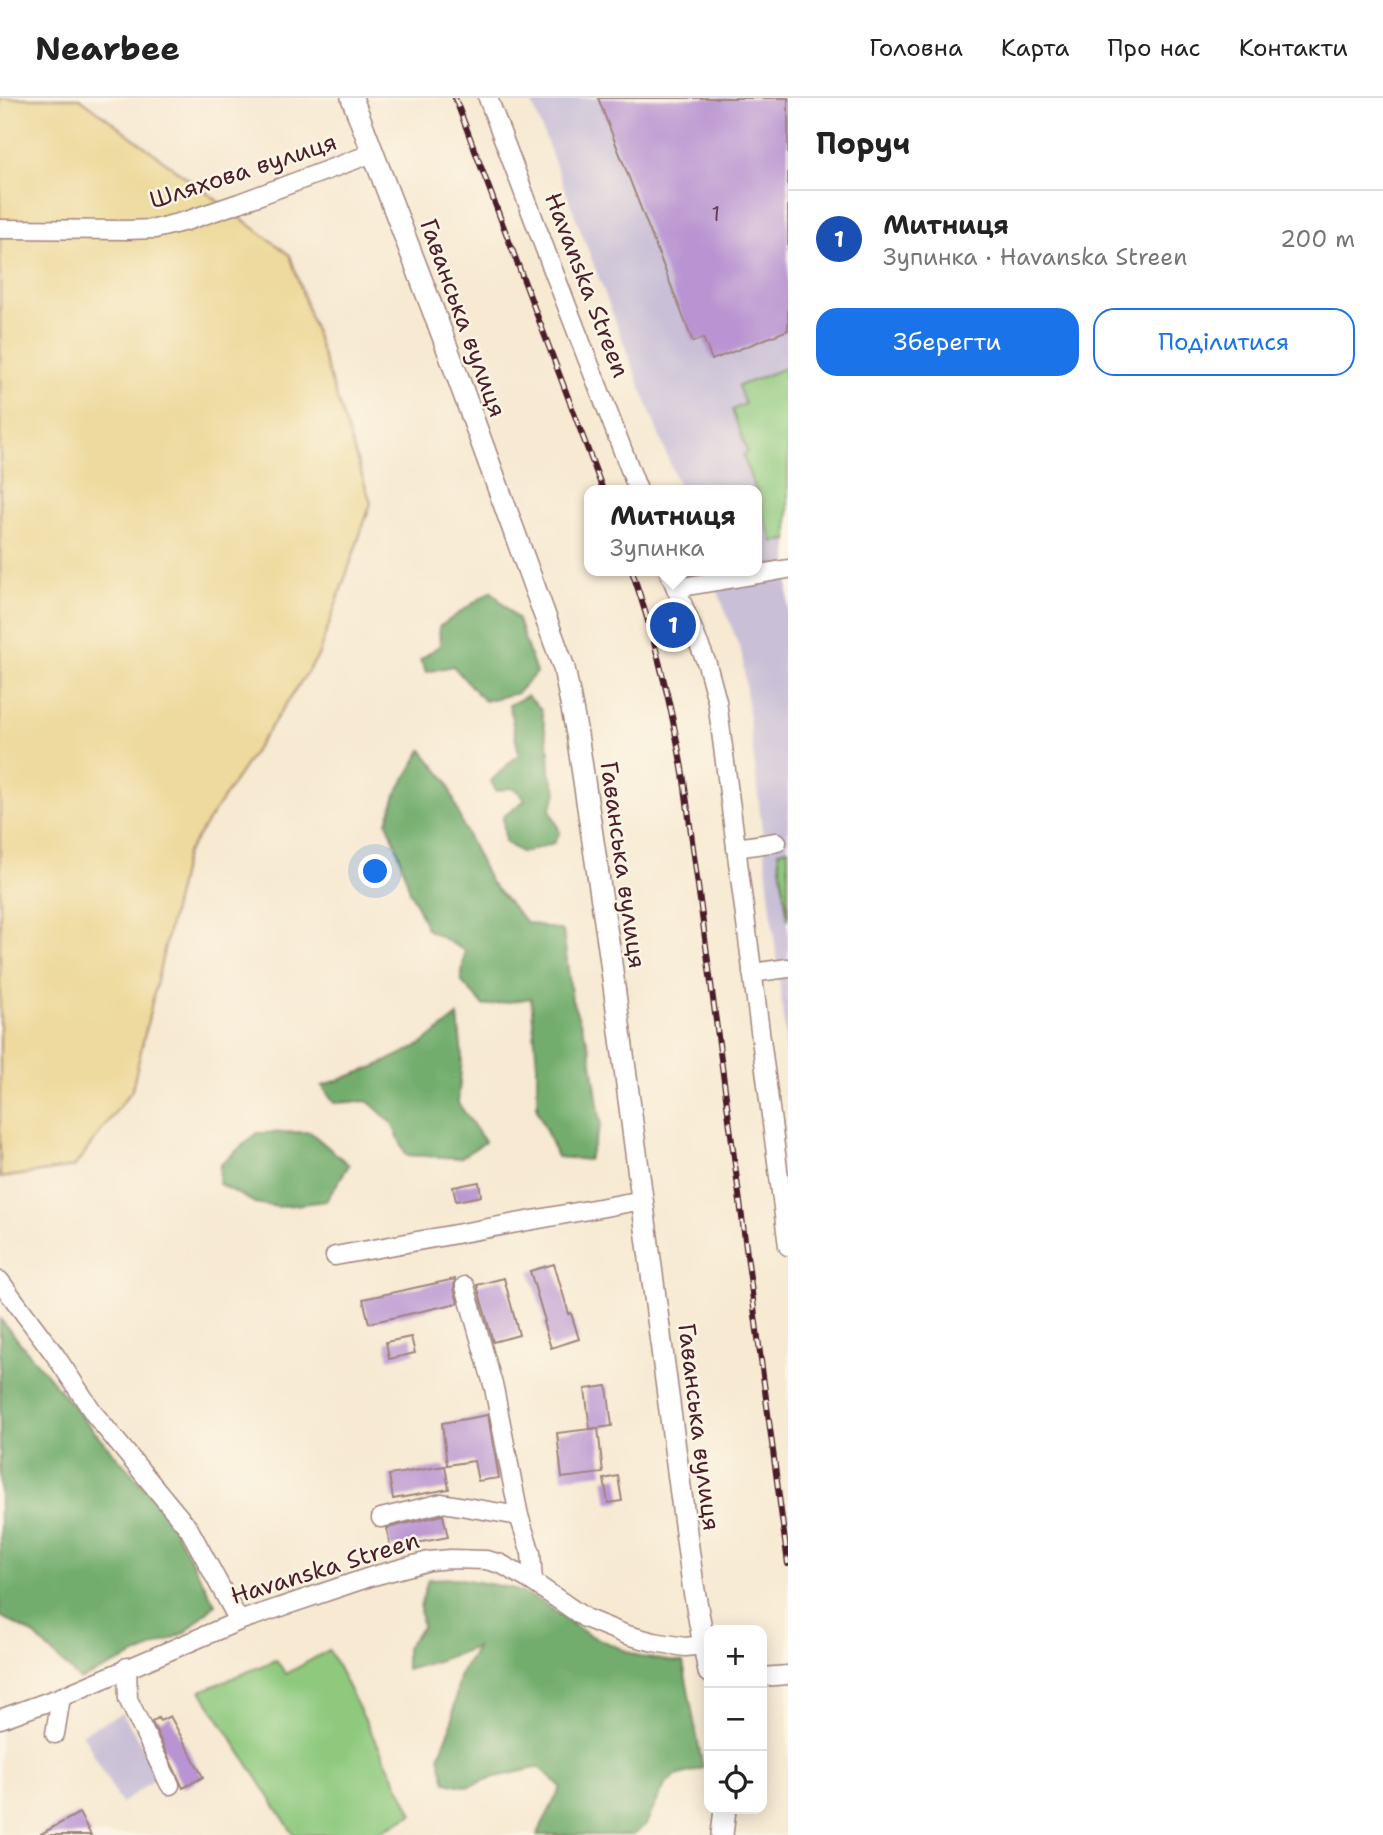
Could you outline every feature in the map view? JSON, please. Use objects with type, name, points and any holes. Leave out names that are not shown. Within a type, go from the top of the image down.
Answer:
[{"type":"main road","name":"Гаванська вулиця","points":[[352,98],[564,668],[577,734],[609,948],[704,1645]]},
{"type":"main road","points":[[722,1835],[724,1814]]},
{"type":"street","name":"Havanska Streen","points":[[488,98],[636,485]]},
{"type":"street","name":"Шляхова вулиця","points":[[0,229],[155,229],[239,203],[373,153]]},
{"type":"street","points":[[762,573],[788,569]]},
{"type":"street","points":[[671,576],[707,664],[717,702],[752,973],[782,1149],[788,1246]]},
{"type":"street","points":[[676,588],[747,576]]},
{"type":"street","points":[[736,848],[777,842]]},
{"type":"street","points":[[752,973],[788,968]]},
{"type":"street","points":[[335,1256],[643,1200]]},
{"type":"street","points":[[0,1281],[95,1415],[189,1529],[239,1621]]},
{"type":"street","points":[[465,1286],[494,1388],[519,1516],[531,1553],[533,1583]]},
{"type":"street","points":[[381,1518],[442,1503],[519,1516]]},
{"type":"street","name":"Havanska Streen","points":[[0,1719],[61,1697],[239,1621],[373,1576],[429,1561],[486,1560],[501,1564],[585,1618],[627,1635],[685,1647],[704,1645]]},
{"type":"street","points":[[127,1667],[128,1699],[170,1785]]},
{"type":"street","points":[[767,1677],[788,1675]]},
{"type":"street","points":[[55,1734],[61,1697]]},
{"type":"shaded area","points":[[530,98],[788,98],[788,1059],[742,654],[712,576],[762,576],[762,485],[678,485]]},
{"type":"shaded area","points":[[122,1713],[160,1775],[121,1804],[82,1733]]},
{"type":"green space","points":[[788,367],[788,540],[773,542],[762,511],[762,485],[753,485],[743,456],[747,451],[732,410],[745,404],[738,386]]},
{"type":"green space","points":[[491,591],[518,620],[536,673],[517,693],[484,701],[453,666],[426,672],[420,660],[440,645],[439,627]]},
{"type":"green space","points":[[527,696],[541,709],[549,750],[550,773],[557,793],[550,809],[560,832],[554,843],[522,853],[505,842],[503,817],[525,800],[517,790],[509,788],[496,791],[491,781],[519,754],[509,705]]},
{"type":"green space","points":[[422,750],[447,781],[463,826],[490,882],[526,922],[563,931],[572,1000],[590,1049],[601,1125],[588,1160],[557,1157],[537,1109],[537,1064],[531,998],[484,1006],[461,981],[465,951],[427,929],[410,891],[387,822],[397,792]]},
{"type":"green space","points":[[788,849],[788,920],[778,851]]},
{"type":"green space","points":[[458,1016],[462,1057],[458,1103],[485,1142],[460,1158],[406,1155],[392,1123],[368,1101],[334,1103],[322,1086],[377,1066],[422,1044]]},
{"type":"green space","points":[[310,1132],[349,1165],[326,1201],[278,1207],[255,1203],[219,1184],[220,1165],[257,1133]]},
{"type":"green space","points":[[0,1319],[163,1509],[215,1604],[185,1633],[80,1680],[33,1634],[0,1616]]},
{"type":"green space","points":[[456,1578],[511,1588],[542,1602],[587,1634],[640,1657],[683,1663],[703,1768],[676,1776],[665,1785],[646,1824],[633,1835],[537,1835],[561,1787],[540,1767],[491,1778],[467,1787],[446,1782],[439,1756],[451,1727],[459,1677],[476,1647],[406,1670],[406,1647],[422,1627],[420,1607],[428,1579]]},
{"type":"green space","points":[[329,1650],[413,1814],[374,1835],[294,1835],[201,1691],[276,1660],[286,1674]]},
{"type":"sand","points":[[0,98],[80,98],[290,255],[371,503],[318,656],[186,854],[132,1090],[74,1167],[0,1178]]},
{"type":"building","points":[[598,98],[788,98],[788,330],[712,360],[703,338],[693,342]]},
{"type":"building","points":[[479,1182],[481,1196],[456,1201],[453,1187]]},
{"type":"building","points":[[554,1264],[579,1339],[551,1348],[530,1271]]},
{"type":"building","points":[[504,1278],[519,1335],[493,1342],[477,1285]]},
{"type":"building","points":[[455,1279],[454,1289],[458,1303],[369,1323],[363,1299]]},
{"type":"building","points":[[411,1337],[415,1353],[389,1359],[386,1342]]},
{"type":"building","points":[[607,1386],[612,1426],[590,1429],[585,1389]]},
{"type":"building","points":[[488,1415],[499,1478],[478,1481],[474,1461],[447,1465],[442,1423]]},
{"type":"building","points":[[598,1428],[603,1473],[562,1478],[557,1433]]},
{"type":"building","points":[[445,1466],[449,1489],[393,1499],[389,1475]]},
{"type":"building","points":[[618,1476],[622,1501],[608,1503],[604,1479]]},
{"type":"building","points":[[443,1515],[448,1537],[390,1548],[387,1528]]},
{"type":"building","points":[[170,1716],[203,1777],[183,1788],[152,1722]]},
{"type":"building","points":[[79,1813],[91,1835],[39,1835]]},
{"type":"railway","points":[[455,98],[601,485]]},
{"type":"railway","points":[[634,576],[662,674],[684,780],[788,1564]]},
{"type":"place","name":"Митниця","points":[[673,625]]}]
